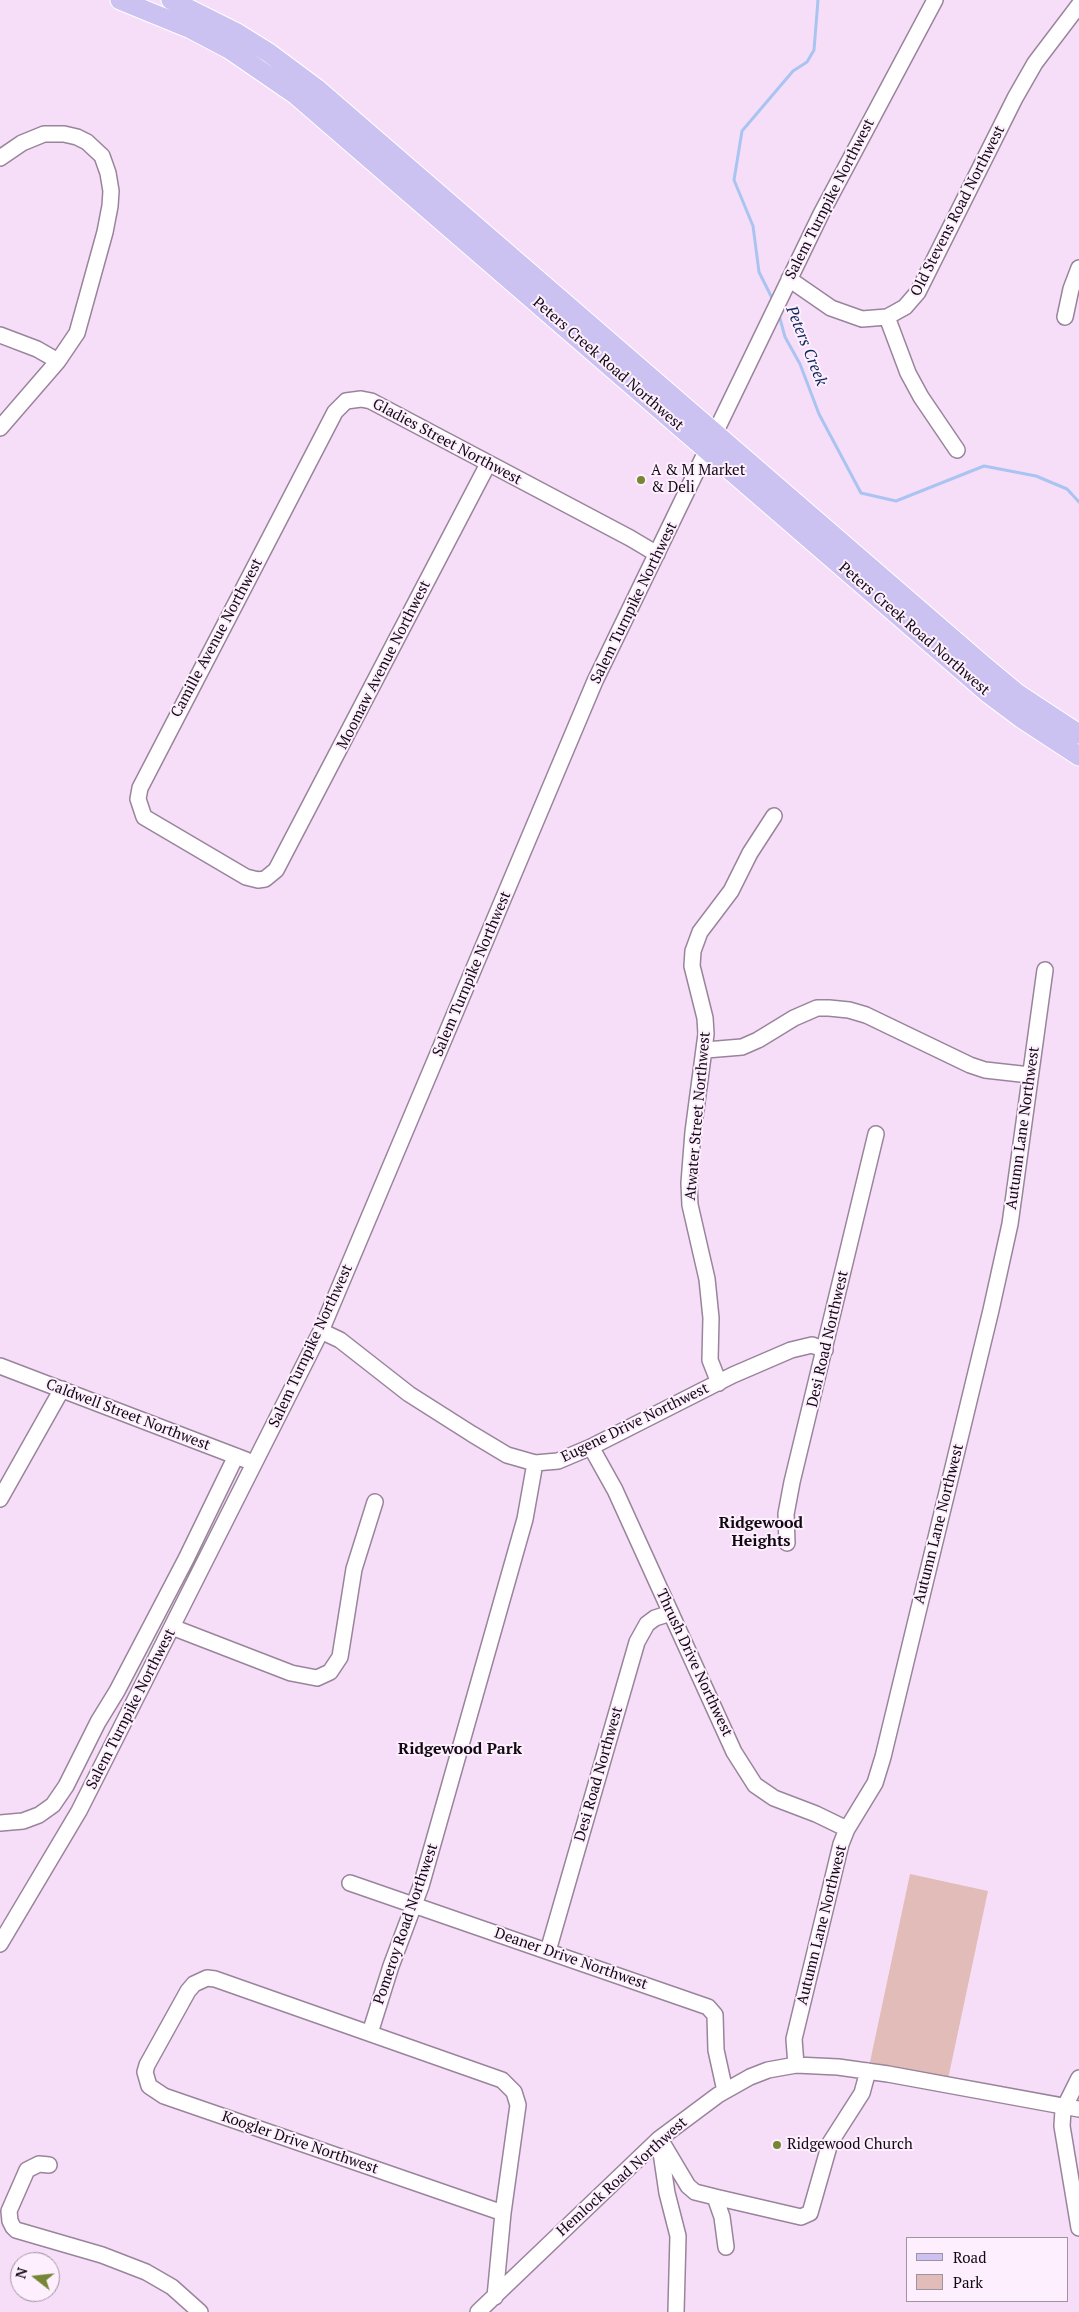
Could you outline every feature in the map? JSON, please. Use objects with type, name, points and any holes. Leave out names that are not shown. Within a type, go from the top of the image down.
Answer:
[{"type":"main road","name":"Peters Creek Road Northwest","points":[[120,0],[156,13],[214,41],[259,68],[296,95],[989,694],[1021,718],[1079,756]]},
{"type":"main road","name":"Peters Creek Road Northwest","points":[[171,0],[237,33],[297,73],[983,666],[1018,694],[1079,734]]},
{"type":"street","name":"Salem Turnpike Northwest","points":[[0,1944],[68,1831],[321,1331],[596,682],[708,451],[787,282],[930,1]]},
{"type":"street","name":"Old Stevens Road Northwest","points":[[887,317],[905,307],[918,292],[1015,98],[1044,48],[1079,5]]},
{"type":"street","points":[[0,158],[30,139],[44,134],[64,134],[77,137],[95,148],[102,156],[107,168],[111,191],[110,206],[90,292],[77,334],[58,361],[0,428]]},
{"type":"street","points":[[1065,317],[1071,289],[1079,268]]},
{"type":"street","points":[[787,282],[831,308],[850,316],[874,320],[887,317],[908,373],[921,397],[957,450]]},
{"type":"street","points":[[0,335],[37,349],[58,361]]},
{"type":"street","name":"Gladies Street Northwest","points":[[270,537],[334,412],[340,405],[351,399],[371,401],[657,554]]},
{"type":"street","name":"Moomaw Avenue Northwest","points":[[278,866],[488,464]]},
{"type":"street","name":"Camille Avenue Northwest","points":[[270,537],[139,791],[139,808],[144,817],[216,861],[252,879],[265,879],[278,866]]},
{"type":"street","name":"Atwater Street Northwest","points":[[719,1383],[710,1360],[712,1318],[707,1279],[690,1205],[689,1182],[693,1132],[706,1050],[705,1018],[692,966],[694,944],[708,921],[731,891],[750,853],[774,816]]},
{"type":"street","name":"Autumn Lane Northwest","points":[[796,2065],[794,2039],[841,1844],[872,1789],[883,1757],[991,1310],[1010,1224],[1045,970]]},
{"type":"street","points":[[706,1050],[742,1047],[758,1040],[794,1018],[817,1008],[830,1008],[849,1010],[866,1015],[978,1068],[1030,1075]]},
{"type":"street","name":"Desi Road Northwest","points":[[787,1543],[785,1529],[787,1506],[876,1134]]},
{"type":"street","name":"Eugene Drive Northwest","points":[[321,1331],[340,1340],[409,1394],[472,1434],[508,1455],[535,1463],[558,1461],[591,1447],[719,1383]]},
{"type":"street","points":[[719,1383],[803,1346],[812,1345],[825,1350]]},
{"type":"street","name":"Caldwell Street Northwest","points":[[0,1366],[255,1464]]},
{"type":"street","points":[[0,1499],[62,1389]]},
{"type":"street","name":"Thrush Drive Northwest","points":[[591,1447],[614,1490],[734,1752],[755,1785],[774,1798],[848,1829]]},
{"type":"street","points":[[0,1823],[23,1821],[39,1815],[53,1805],[66,1786],[98,1722],[117,1690],[186,1559],[236,1456]]},
{"type":"street","name":"Pomeroy Road Northwest","points":[[370,2033],[421,1886],[522,1529],[535,1463]]},
{"type":"street","points":[[172,1627],[291,1673],[317,1678],[330,1672],[336,1667],[342,1652],[348,1599],[354,1569],[375,1502]]},
{"type":"street","name":"Desi Road Northwest","points":[[548,1951],[637,1642],[647,1624],[656,1618],[671,1613]]},
{"type":"street","name":"Deaner Drive Northwest","points":[[350,1883],[708,2007],[715,2015],[716,2050],[725,2091]]},
{"type":"street","name":"Koogler Drive Northwest","points":[[370,2033],[208,1978],[194,1984],[188,1991],[147,2065],[145,2072],[149,2086],[155,2091],[503,2213]]},
{"type":"street","points":[[370,2033],[502,2080],[514,2092],[518,2106],[503,2213],[495,2297]]},
{"type":"street","name":"Hemlock Road Northwest","points":[[478,2312],[659,2139],[725,2091],[768,2070],[796,2065],[868,2071],[1072,2108]]},
{"type":"street","points":[[659,2139],[688,2186],[696,2192],[801,2217],[810,2213],[830,2143],[862,2093],[868,2071]]},
{"type":"street","points":[[1079,2078],[1072,2108],[1062,2126],[1079,2228]]},
{"type":"street","points":[[659,2139],[667,2193],[678,2236],[676,2312]]},
{"type":"street","points":[[49,2165],[39,2164],[27,2170],[9,2211],[13,2227],[146,2272],[172,2288],[200,2312]]},
{"type":"street","points":[[715,2197],[722,2217],[726,2247]]},
{"type":"green space","points":[[910,1874],[988,1891],[948,2079],[870,2062]]},
{"type":"waterway","name":"Peters Creek","points":[[773,300],[759,272],[753,226],[734,180],[742,131],[793,71],[807,62],[814,50],[818,0]]},
{"type":"waterway","name":"Peters Creek","points":[[779,315],[785,337],[800,364],[819,414],[861,493],[896,501],[984,466],[1036,476],[1067,489],[1079,502]]},
{"type":"place","name":"A & M Market & Deli","points":[[641,480]]},
{"type":"place","name":"Ridgewood Church","points":[[777,2145]]},
{"type":"district","name":"Ridgewood Heights","points":[[761,1532]]},
{"type":"district","name":"Ridgewood Park","points":[[460,1749]]}]
